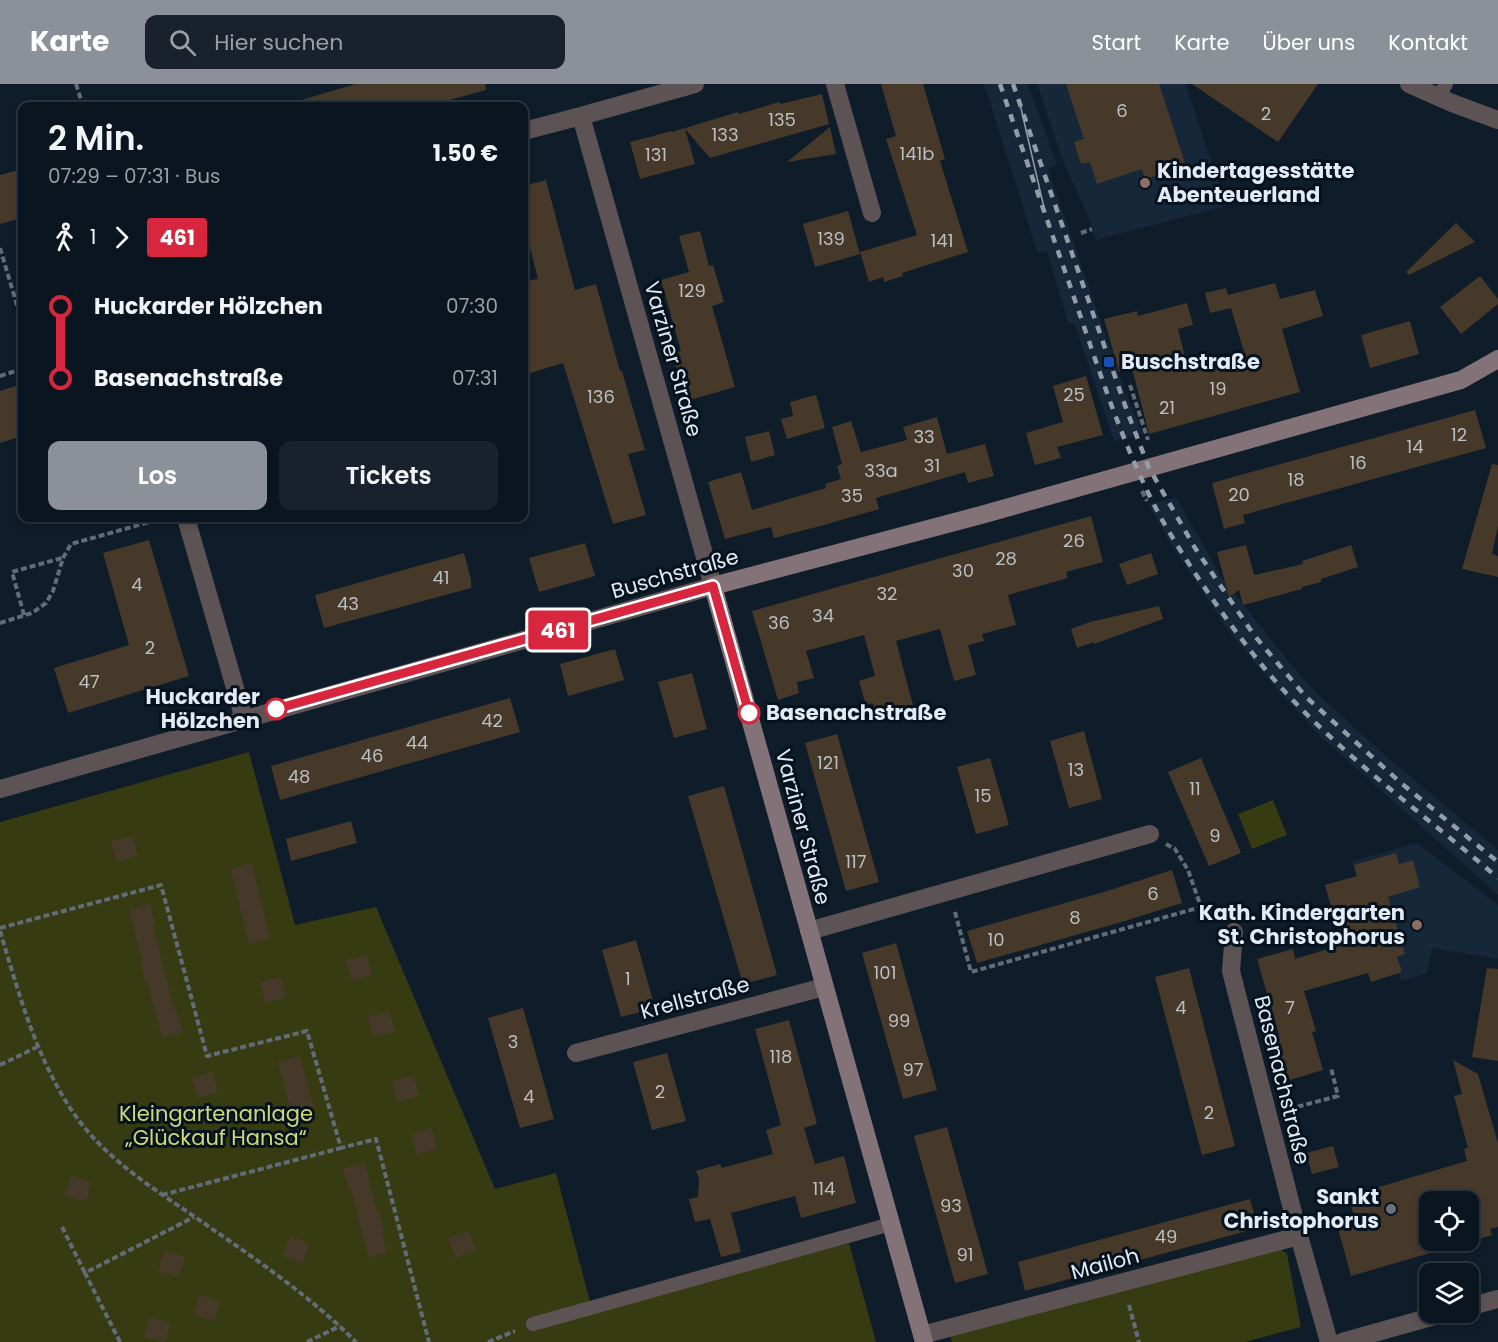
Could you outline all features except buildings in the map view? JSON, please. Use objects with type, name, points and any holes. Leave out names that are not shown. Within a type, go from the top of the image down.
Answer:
[{"type":"street","points":[[528,130],[695,84]]},
{"type":"street","points":[[835,84],[872,213]]},
{"type":"street","points":[[1409,84],[1442,91],[1498,120]]},
{"type":"street","name":"Varziner Straße","points":[[581,116],[923,1339]]},
{"type":"street","name":"Buschstraße","points":[[0,789],[713,586],[981,515],[1461,380],[1498,359]]},
{"type":"street","points":[[187,522],[244,719]]},
{"type":"street","points":[[809,931],[1150,834]]},
{"type":"street","name":"Basenachstraße","points":[[1234,932],[1232,971],[1299,1236],[1329,1342]]},
{"type":"street","name":"Krellstraße","points":[[576,1053],[824,987]]},
{"type":"street","name":"Mailoh","points":[[923,1339],[1299,1236]]},
{"type":"street","points":[[1479,1304],[1498,1299]]},
{"type":"street","points":[[1342,1342],[1419,1320]]},
{"type":"lane","points":[[533,1324],[891,1224]]},
{"type":"path","points":[[76,84],[81,102]]},
{"type":"path","points":[[1081,233],[1092,229]]},
{"type":"path","points":[[0,248],[18,307]]},
{"type":"path","points":[[0,376],[18,370]]},
{"type":"path","points":[[1130,385],[1148,440]]},
{"type":"path","points":[[0,623],[24,615],[46,603],[53,591],[63,558],[71,544],[150,522]]},
{"type":"path","points":[[24,615],[12,572],[63,558]]},
{"type":"path","points":[[1150,834],[1175,849],[1188,870],[1201,907],[1234,932]]},
{"type":"path","points":[[341,1148],[307,1031],[207,1056],[161,885],[0,929],[37,1047],[57,1085],[81,1122],[110,1154],[162,1195],[270,1269],[357,1342]]},
{"type":"path","points":[[950,891],[971,972],[1201,907]]},
{"type":"path","points":[[0,1065],[37,1047]]},
{"type":"path","points":[[1268,1114],[1338,1096],[1331,1068]]},
{"type":"path","points":[[162,1195],[376,1139],[429,1342]]},
{"type":"path","points":[[85,1273],[194,1217]]},
{"type":"path","points":[[62,1227],[120,1342]]},
{"type":"path","points":[[1129,1305],[1139,1342]]},
{"type":"path","points":[[488,1342],[533,1324]]},
{"type":"path","points":[[307,1342],[340,1326]]},
{"type":"shaded area","points":[[984,84],[1028,84],[1057,165],[1048,169],[1124,388],[1143,434],[1114,441],[1074,323],[1068,323],[1047,251],[1038,254]]},
{"type":"shaded area","name":"Kindertagesstätte Abenteuerland","points":[[1037,84],[1186,84],[1226,206],[1096,240],[1088,216],[1062,159]]},
{"type":"shaded area","points":[[1176,497],[1222,578],[1298,673],[1325,701],[1386,756],[1498,850],[1498,895],[1320,736],[1269,680],[1226,627],[1171,544],[1149,505]]},
{"type":"shaded area","name":"Kath. Kindergarten St. Christophorus","points":[[1417,843],[1498,905],[1498,959],[1432,948],[1427,973],[1401,981],[1399,973],[1371,982],[1366,966],[1342,945],[1325,885],[1357,876],[1352,861]]},
{"type":"green space","name":"Kleingartenanlage „Glückauf Hansa“","points":[[249,752],[295,925],[376,907],[495,1189],[556,1173],[593,1313],[849,1243],[876,1342],[0,1342],[0,822]]},
{"type":"green space","points":[[1273,800],[1287,835],[1252,849],[1238,814]]},
{"type":"green space","points":[[1280,1249],[1287,1254],[1301,1327],[1245,1342],[952,1342],[950,1335]]},
{"type":"tram line","points":[[1020,104],[1045,212]]},
{"type":"railway","points":[[1000,84],[1116,417],[1148,493],[1185,557],[1237,633],[1291,698],[1347,752],[1498,878]]},
{"type":"railway","points":[[1013,84],[1149,468],[1195,548],[1254,635],[1306,697],[1401,783],[1498,862]]},
{"type":"bus line","name":"461","points":[[276,709],[713,586],[749,713]]},
{"type":"place","name":"Kindertagesstätte Abenteuerland","points":[[1145,183]]},
{"type":"place","name":"Buschstraße","points":[[1109,362]]},
{"type":"place","name":"Huckarder Hölzchen","points":[[276,709]]},
{"type":"place","name":"Basenachstraße","points":[[749,713]]},
{"type":"place","name":"Kath. Kindergarten St. Christophorus","points":[[1417,925]]},
{"type":"place","name":"Sankt Christophorus","points":[[1391,1209]]}]
